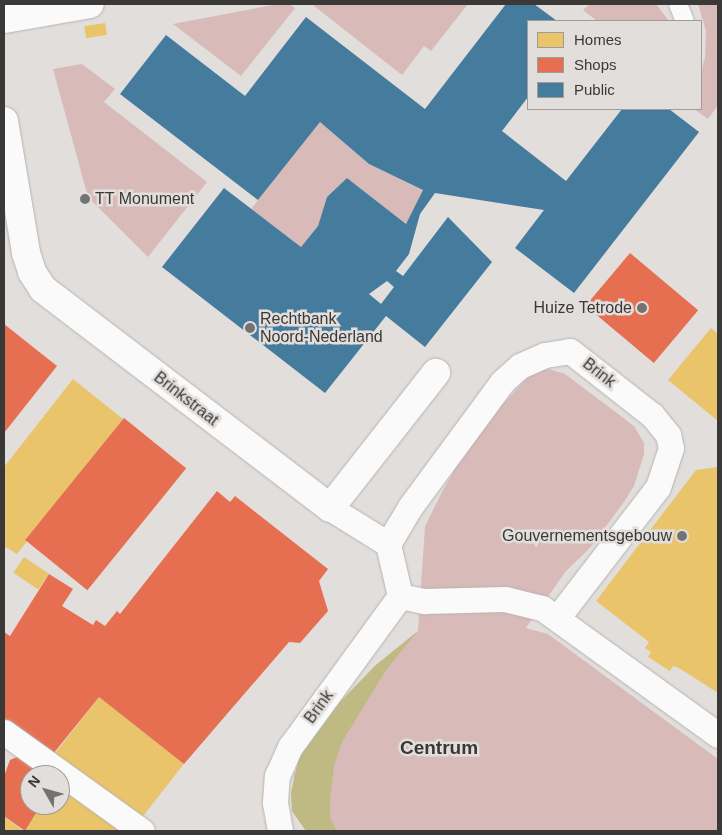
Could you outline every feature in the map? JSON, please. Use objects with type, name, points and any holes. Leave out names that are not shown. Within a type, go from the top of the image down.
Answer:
[{"type":"street","points":[[4,19],[90,4]]},
{"type":"street","name":"Brinkstraat","points":[[4,121],[12,222],[32,272],[44,288],[330,508]]},
{"type":"street","name":"Brink","points":[[388,544],[454,444],[502,382],[520,366],[545,355],[570,351],[652,415],[668,435],[671,448],[658,487],[558,617]]},
{"type":"street","points":[[436,373],[330,508],[388,544],[400,596],[424,601],[505,600],[542,608],[558,617],[718,735]]},
{"type":"street","name":"Brink","points":[[280,831],[276,802],[277,776],[290,747],[400,596]]},
{"type":"street","points":[[4,733],[142,831]]},
{"type":"lane","points":[[678,4],[685,20]]},
{"type":"shaded area","points":[[278,4],[289,4],[295,8],[241,76],[173,24]]},
{"type":"shaded area","points":[[316,4],[468,4],[431,51],[424,46],[402,75],[314,6]]},
{"type":"shaded area","points":[[590,4],[656,4],[668,20],[596,20],[583,10]]},
{"type":"shaded area","points":[[698,4],[718,4],[718,105],[708,119],[695,110],[702,110],[702,69],[705,57],[706,31]]},
{"type":"shaded area","points":[[82,64],[115,89],[104,102],[207,182],[148,257],[88,197],[53,69]]},
{"type":"shaded area","points":[[320,122],[369,164],[423,190],[406,224],[347,178],[327,197],[318,226],[301,247],[251,209]]},
{"type":"shaded area","points":[[549,369],[565,374],[634,426],[644,443],[644,454],[634,486],[624,502],[590,548],[566,571],[526,628],[548,634],[718,759],[718,831],[306,831],[292,811],[294,774],[340,702],[376,665],[418,631],[425,526],[441,494],[459,462],[501,406],[528,377],[538,370]]},
{"type":"shaded area","points":[[418,631],[386,670],[342,742],[334,766],[330,800],[330,817],[337,831],[306,831],[292,811],[291,793],[299,757],[340,702],[376,665]]},
{"type":"building: Homes","points":[[105,23],[107,35],[86,38],[84,26]]},
{"type":"building: Homes","points":[[711,328],[718,334],[718,421],[668,380]]},
{"type":"building: Homes","points":[[73,379],[123,419],[17,554],[4,546],[4,467]]},
{"type":"building: Homes","name":"Gouvernementsgebouw","points":[[718,467],[718,693],[679,668],[673,666],[670,671],[648,657],[651,652],[645,648],[649,642],[596,601],[696,470]]},
{"type":"building: Homes","points":[[24,557],[49,574],[38,590],[13,573]]},
{"type":"building: Homes","points":[[99,697],[184,763],[139,821],[70,767],[70,765],[54,755]]},
{"type":"building: Homes","points":[[70,792],[120,831],[25,831],[35,815],[70,815]]},
{"type":"building: Homes","points":[[4,816],[23,831],[4,831]]},
{"type":"building: Shops","name":"Huize Tetrode","points":[[630,253],[698,310],[654,363],[586,306]]},
{"type":"building: Shops","points":[[4,324],[57,366],[4,433]]},
{"type":"building: Shops","points":[[124,418],[186,468],[87,590],[25,540]]},
{"type":"building: Shops","points":[[217,491],[230,502],[235,496],[328,569],[319,581],[328,611],[300,643],[289,642],[184,764],[99,697],[53,754],[4,719],[4,632],[10,636],[49,574],[73,589],[62,606],[93,625],[96,620],[105,626],[117,611],[120,614]]},
{"type":"building: Shops","points":[[17,757],[30,765],[20,765],[20,815],[35,815],[25,831],[4,816],[4,776],[10,760]]},
{"type":"building: Public","points":[[506,4],[534,4],[556,20],[527,20],[527,98],[502,131],[566,181],[621,110],[670,110],[699,132],[574,293],[515,248],[544,210],[435,193],[420,214],[409,254],[396,271],[403,276],[448,217],[492,262],[425,347],[386,316],[325,393],[162,267],[224,188],[301,247],[318,226],[327,197],[347,178],[406,224],[423,190],[369,164],[320,122],[258,200],[120,94],[166,35],[245,96],[306,17],[425,109]],"holes":[[[387,281],[394,287],[381,304],[369,294]]]},
{"type":"place","name":"TT Monument","points":[[85,199]]},
{"type":"place","name":"Huize Tetrode","points":[[642,308]]},
{"type":"place","name":"Rechtbank Noord-Nederland","points":[[250,328]]},
{"type":"place","name":"Gouvernementsgebouw","points":[[682,536]]},
{"type":"district","name":"Centrum","points":[[439,748]]}]
